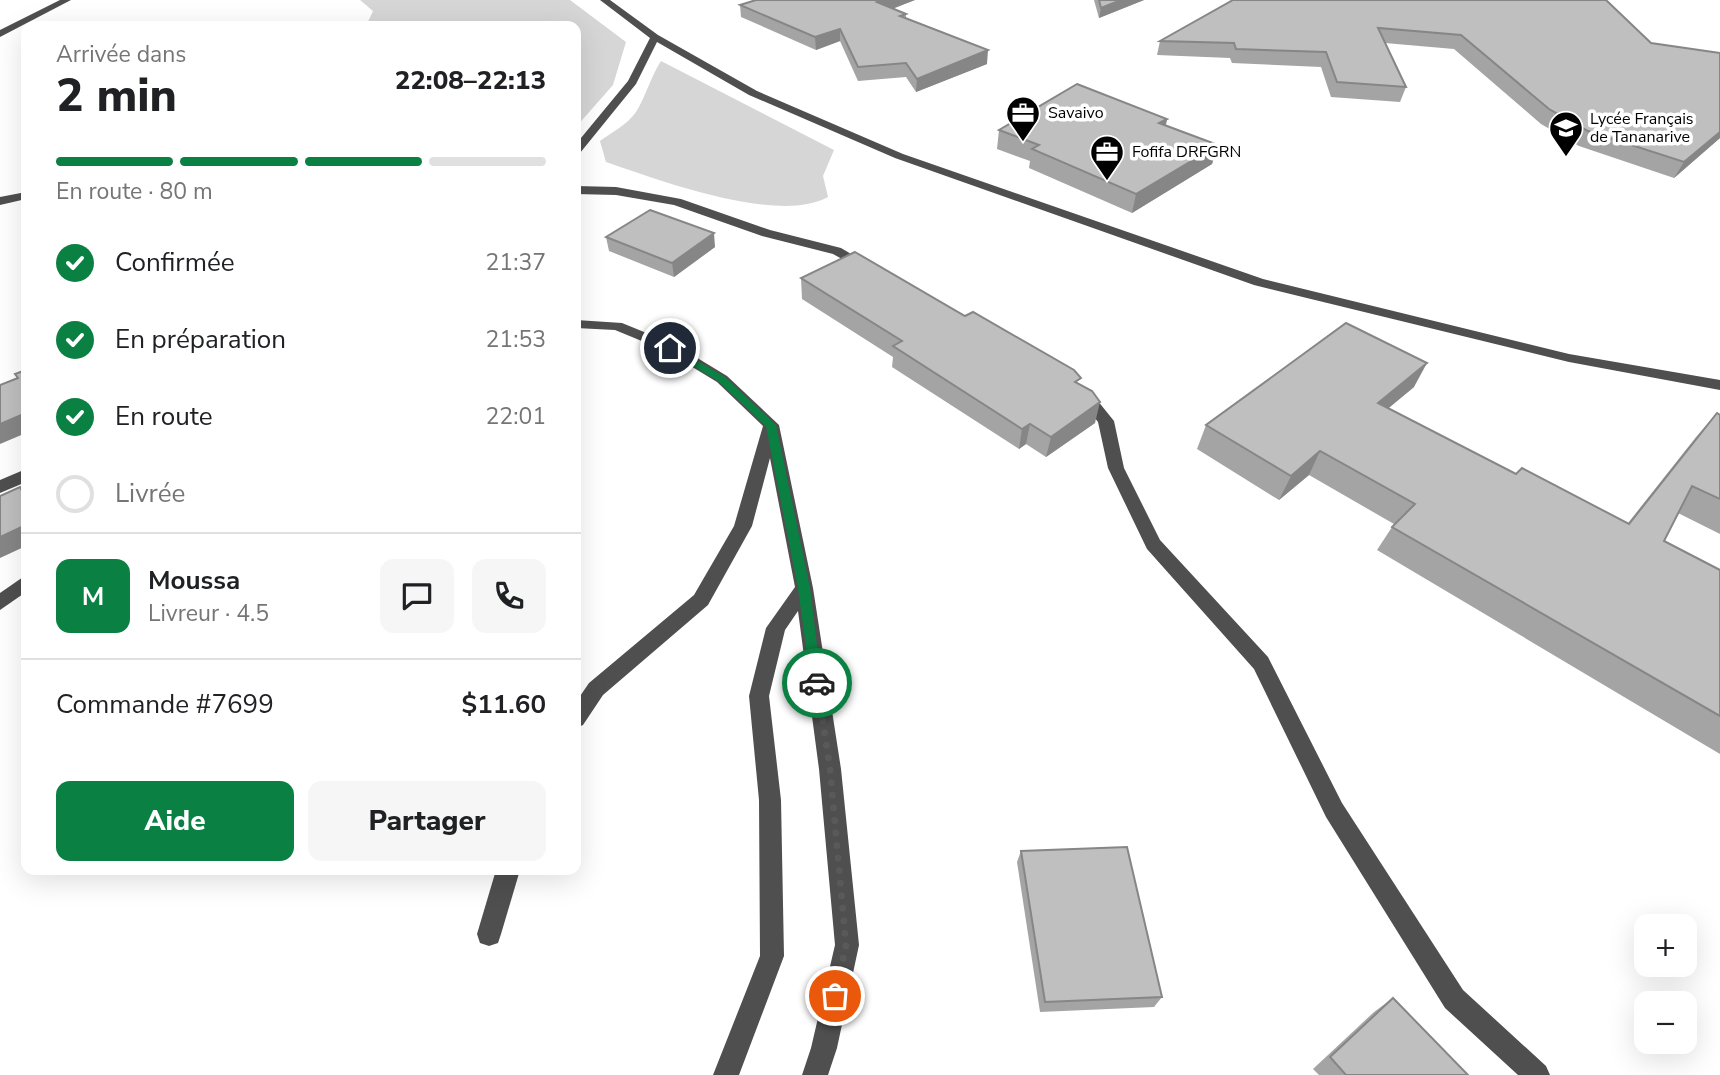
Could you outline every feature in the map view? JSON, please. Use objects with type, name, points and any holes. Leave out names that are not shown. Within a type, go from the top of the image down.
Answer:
[{"type":"street","points":[[26,21],[67,0]]},
{"type":"street","points":[[604,0],[655,37],[753,93],[899,156],[1259,282],[1569,358],[1720,385]]},
{"type":"street","points":[[0,34],[21,23]]},
{"type":"street","points":[[581,144],[632,82],[655,37]]},
{"type":"street","points":[[581,190],[616,191],[677,202],[766,233],[837,251],[878,273]]},
{"type":"street","points":[[0,201],[21,197]]},
{"type":"street","points":[[581,324],[617,327],[670,348],[722,379],[771,425],[804,588],[830,769],[846,945],[824,1048],[815,1075]]},
{"type":"street","points":[[1064,376],[1094,403],[1106,421],[1116,468],[1153,544],[1261,663],[1334,810],[1454,999],[1537,1075]]},
{"type":"street","points":[[581,712],[596,689],[701,600],[743,526],[771,425]]},
{"type":"street","points":[[0,487],[21,477]]},
{"type":"street","points":[[0,603],[21,586]]},
{"type":"street","points":[[726,1075],[772,956],[770,800],[759,696],[776,628],[804,588]]},
{"type":"street","points":[[489,934],[507,875]]},
{"type":"shaded area","points":[[360,0],[570,0],[626,42],[613,85],[581,121],[581,21],[368,21],[373,11]]},
{"type":"shaded area","points":[[661,61],[834,150],[823,176],[828,197],[806,204],[780,206],[750,203],[686,188],[606,162],[600,141],[624,125],[636,112]]},
{"type":"building","points":[[756,0],[883,0],[877,2],[906,14],[900,16],[988,50],[917,79],[906,63],[858,67],[840,29],[815,37],[740,5]]},
{"type":"building","points":[[1099,0],[1121,0],[1101,8]]},
{"type":"building","points":[[1233,0],[1606,0],[1651,43],[1720,53],[1720,132],[1684,162],[1588,131],[1549,109],[1461,35],[1378,28],[1406,87],[1337,82],[1326,52],[1236,49],[1234,43],[1160,41]]},
{"type":"building","points":[[1077,84],[1167,119],[1159,123],[1218,145],[1136,194],[1032,149],[1039,145],[999,130]]},
{"type":"building","points":[[650,210],[714,233],[672,263],[606,237]]},
{"type":"building","points":[[855,252],[965,316],[973,312],[1074,370],[1081,378],[1075,382],[1092,391],[1100,402],[1051,437],[1030,424],[1022,429],[893,346],[902,341],[801,278]]},
{"type":"building","points":[[1346,323],[1427,363],[1378,403],[1516,474],[1522,468],[1629,524],[1717,413],[1720,415],[1720,499],[1692,486],[1664,541],[1720,570],[1720,716],[1392,527],[1415,504],[1320,451],[1291,476],[1206,425]]},
{"type":"building","points":[[21,372],[21,415],[0,424],[0,385],[18,378],[15,374]]},
{"type":"building","points":[[21,489],[21,527],[0,537],[0,496]]},
{"type":"building","points":[[1127,847],[1162,997],[1045,1002],[1021,851]]},
{"type":"building","points":[[1393,998],[1468,1075],[1346,1075],[1330,1057]]},
{"type":"way so far","points":[[817,683],[830,769],[846,945],[835,996]]},
{"type":"place","name":"Savaivo","points":[[1023,143]]},
{"type":"place","name":"Lycée Français de Tananarive","points":[[1566,158]]},
{"type":"place","name":"Fofifa DRFGRN","points":[[1107,182]]},
{"type":"route","points":[[670,348],[722,379],[771,425],[804,588],[817,683]]}]
